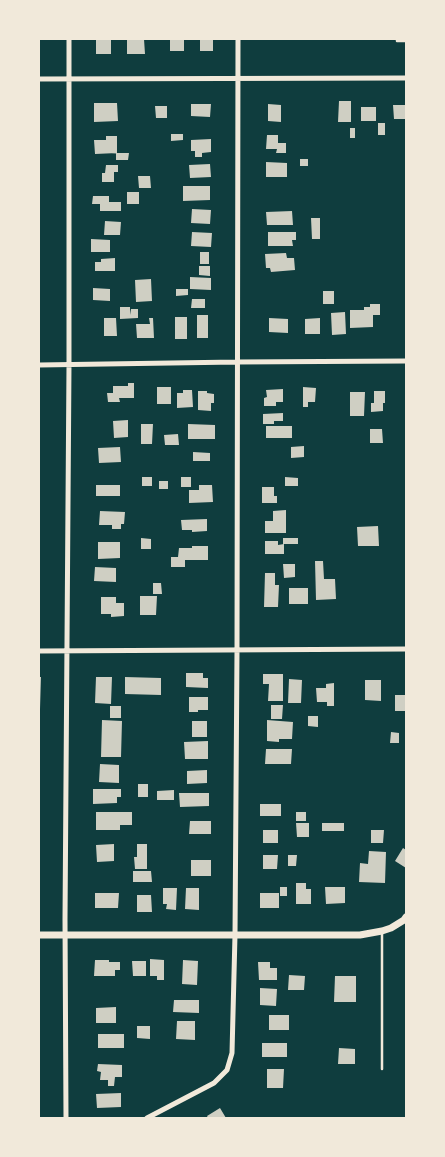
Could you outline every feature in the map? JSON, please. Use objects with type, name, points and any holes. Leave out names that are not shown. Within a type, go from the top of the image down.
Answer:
[{"type":"street","points":[[66,1118],[69,39]]},
{"type":"street","points":[[148,1118],[214,1083],[227,1070],[232,1053],[235,935],[237,650],[238,39]]},
{"type":"street","points":[[39,79],[406,78]]},
{"type":"street","points":[[39,365],[406,361]]},
{"type":"street","points":[[39,651],[406,649]]},
{"type":"street","points":[[39,935],[348,936],[392,928],[406,917]]},
{"type":"lane","points":[[397,39],[397,41],[406,41]]},
{"type":"lane","points":[[382,931],[382,1070]]},
{"type":"building","points":[[96,39],[111,39],[111,54],[96,54]]},
{"type":"building","points":[[127,39],[144,39],[145,54],[127,54]]},
{"type":"building","points":[[170,39],[184,39],[184,51],[170,51]]},
{"type":"building","points":[[200,39],[213,39],[213,51],[200,51]]},
{"type":"building","points":[[339,101],[351,101],[351,122],[338,122]]},
{"type":"building","points":[[94,103],[117,103],[118,121],[94,122]]},
{"type":"building","points":[[191,104],[211,104],[210,117],[191,116]]},
{"type":"building","points":[[268,104],[281,105],[281,122],[268,121]]},
{"type":"building","points":[[393,105],[406,105],[406,119],[394,119]]},
{"type":"building","points":[[155,106],[167,106],[167,118],[156,118]]},
{"type":"building","points":[[361,107],[376,107],[376,121],[361,121]]},
{"type":"building","points":[[378,123],[385,123],[385,135],[378,135]]},
{"type":"building","points":[[350,128],[355,128],[355,138],[350,138]]},
{"type":"building","points":[[171,134],[183,134],[183,140],[171,141]]},
{"type":"building","points":[[267,135],[278,135],[278,143],[286,143],[286,153],[276,153],[277,149],[266,149]]},
{"type":"building","points":[[106,136],[117,136],[117,153],[95,154],[94,140],[106,140]]},
{"type":"building","points":[[211,139],[211,152],[202,153],[202,157],[195,157],[195,151],[191,151],[191,140]]},
{"type":"building","points":[[116,153],[129,153],[128,160],[116,160]]},
{"type":"building","points":[[300,159],[308,159],[308,166],[300,166]]},
{"type":"building","points":[[266,162],[287,163],[287,177],[266,177]]},
{"type":"building","points":[[210,164],[211,177],[190,178],[189,165]]},
{"type":"building","points":[[106,165],[118,165],[118,172],[114,172],[114,182],[102,182],[102,173],[105,173]]},
{"type":"building","points":[[138,176],[150,176],[151,188],[139,188]]},
{"type":"building","points":[[183,186],[210,186],[210,200],[183,201]]},
{"type":"building","points":[[127,192],[139,192],[139,204],[127,204]]},
{"type":"building","points":[[93,196],[109,196],[109,202],[121,202],[121,211],[100,211],[100,204],[92,204]]},
{"type":"building","points":[[192,209],[211,210],[210,224],[191,223]]},
{"type":"building","points":[[292,211],[293,225],[267,225],[266,212]]},
{"type":"building","points":[[311,218],[320,218],[320,239],[312,239]]},
{"type":"building","points":[[105,221],[121,222],[120,235],[104,235]]},
{"type":"building","points":[[192,232],[212,233],[211,247],[191,246]]},
{"type":"building","points":[[268,232],[296,232],[296,240],[292,240],[293,246],[268,246]]},
{"type":"building","points":[[91,239],[110,240],[110,252],[91,252]]},
{"type":"building","points":[[200,252],[209,252],[209,264],[200,264]]},
{"type":"building","points":[[286,253],[287,258],[294,258],[295,270],[271,272],[270,268],[266,268],[265,254]]},
{"type":"building","points":[[115,258],[115,271],[95,271],[95,262],[101,262],[101,259]]},
{"type":"building","points":[[199,266],[210,266],[210,276],[199,275]]},
{"type":"building","points":[[190,277],[211,278],[211,290],[190,289]]},
{"type":"building","points":[[151,279],[152,301],[136,302],[135,280]]},
{"type":"building","points":[[93,288],[110,289],[110,301],[93,300]]},
{"type":"building","points":[[176,289],[188,289],[188,295],[176,296]]},
{"type":"building","points":[[323,291],[334,291],[334,304],[323,304]]},
{"type":"building","points":[[192,299],[205,299],[205,308],[191,308]]},
{"type":"building","points":[[370,304],[380,304],[380,315],[373,315],[373,327],[350,328],[350,310],[364,310],[364,307],[370,307]]},
{"type":"building","points":[[120,307],[130,307],[130,315],[131,309],[138,309],[138,318],[120,319]]},
{"type":"building","points":[[345,312],[346,334],[332,335],[331,313]]},
{"type":"building","points":[[197,315],[208,315],[208,338],[197,338]]},
{"type":"building","points":[[175,317],[187,317],[187,339],[175,339]]},
{"type":"building","points":[[104,318],[116,318],[117,336],[104,336]]},
{"type":"building","points":[[149,318],[153,318],[154,338],[137,338],[136,324],[150,324]]},
{"type":"building","points":[[269,318],[288,319],[288,333],[269,332]]},
{"type":"building","points":[[320,318],[320,334],[305,334],[305,319]]},
{"type":"building","points":[[128,383],[134,383],[134,398],[119,398],[120,402],[108,402],[107,393],[113,393],[113,386],[128,386]]},
{"type":"building","points":[[157,387],[171,387],[171,404],[157,404]]},
{"type":"building","points":[[303,387],[316,388],[315,402],[308,402],[308,407],[303,407]]},
{"type":"building","points":[[283,389],[283,402],[276,402],[276,406],[264,406],[264,398],[267,397],[266,390]]},
{"type":"building","points":[[183,390],[192,390],[193,407],[177,408],[177,393],[183,393]]},
{"type":"building","points":[[198,391],[207,391],[207,393],[214,394],[214,403],[211,403],[211,411],[198,410]]},
{"type":"building","points":[[374,391],[385,391],[383,411],[371,412],[371,403],[374,403]]},
{"type":"building","points":[[350,392],[365,392],[364,416],[350,416]]},
{"type":"building","points":[[283,413],[283,421],[274,421],[274,424],[263,424],[263,414]]},
{"type":"building","points":[[128,420],[128,437],[114,438],[113,421]]},
{"type":"building","points":[[141,424],[153,424],[152,444],[141,444]]},
{"type":"building","points":[[188,424],[215,425],[215,439],[188,439]]},
{"type":"building","points":[[266,426],[292,426],[292,438],[266,438]]},
{"type":"building","points":[[370,429],[382,429],[383,443],[370,443]]},
{"type":"building","points":[[178,434],[179,445],[165,445],[164,435]]},
{"type":"building","points":[[304,446],[304,457],[291,458],[291,447]]},
{"type":"building","points":[[120,447],[121,462],[99,463],[98,448]]},
{"type":"building","points":[[193,452],[210,453],[210,461],[193,461]]},
{"type":"building","points":[[142,477],[152,477],[152,486],[142,486]]},
{"type":"building","points":[[181,477],[191,477],[191,487],[181,487]]},
{"type":"building","points":[[285,477],[298,478],[298,486],[285,486]]},
{"type":"building","points":[[159,481],[168,481],[168,489],[159,489]]},
{"type":"building","points":[[96,485],[120,485],[120,496],[96,496]]},
{"type":"building","points":[[199,485],[212,485],[213,502],[189,503],[189,490],[199,490]]},
{"type":"building","points":[[262,487],[274,487],[274,496],[277,496],[277,503],[262,503]]},
{"type":"building","points":[[286,510],[286,533],[265,533],[265,521],[273,521],[273,511]]},
{"type":"building","points":[[100,511],[125,512],[124,524],[121,524],[121,529],[112,529],[112,525],[99,525]]},
{"type":"building","points":[[207,519],[207,531],[192,532],[192,530],[182,530],[181,520]]},
{"type":"building","points":[[378,526],[379,546],[358,546],[357,527]]},
{"type":"building","points":[[141,538],[151,539],[151,549],[141,549]]},
{"type":"building","points":[[283,538],[298,538],[298,544],[283,544]]},
{"type":"building","points":[[265,541],[278,541],[278,545],[284,544],[284,554],[265,554]]},
{"type":"building","points":[[98,542],[120,542],[120,558],[98,559]]},
{"type":"building","points":[[192,546],[208,546],[208,560],[185,560],[185,567],[171,567],[171,557],[178,557],[179,548],[192,548]]},
{"type":"building","points":[[315,561],[323,561],[324,579],[335,579],[336,599],[316,600]]},
{"type":"building","points":[[283,564],[295,564],[295,577],[284,578]]},
{"type":"building","points":[[95,567],[116,568],[116,582],[94,581]]},
{"type":"building","points":[[265,573],[275,573],[275,585],[279,585],[278,607],[264,607]]},
{"type":"building","points":[[153,583],[161,583],[162,594],[153,594]]},
{"type":"building","points":[[289,588],[308,588],[308,604],[289,604]]},
{"type":"building","points":[[140,596],[157,596],[156,615],[140,615]]},
{"type":"building","points":[[101,597],[116,597],[116,603],[124,603],[124,616],[111,617],[111,614],[101,614]]},
{"type":"building","points":[[186,673],[203,673],[203,678],[208,678],[208,688],[186,687]]},
{"type":"building","points":[[263,674],[283,674],[283,701],[268,701],[269,684],[263,684]]},
{"type":"building","points":[[39,677],[41,677],[40,709],[39,709]]},
{"type":"building","points":[[96,677],[112,677],[111,704],[95,703]]},
{"type":"building","points":[[125,677],[161,678],[161,695],[125,694]]},
{"type":"building","points":[[289,679],[302,680],[301,703],[288,703]]},
{"type":"building","points":[[365,680],[381,680],[381,701],[365,700]]},
{"type":"building","points":[[334,683],[334,706],[327,706],[327,702],[317,702],[316,688],[326,688],[326,684]]},
{"type":"building","points":[[395,695],[406,695],[406,711],[395,711]]},
{"type":"building","points":[[189,697],[208,697],[208,710],[189,712]]},
{"type":"building","points":[[271,705],[283,705],[282,719],[271,719]]},
{"type":"building","points":[[110,706],[121,706],[121,718],[110,718]]},
{"type":"building","points":[[308,716],[318,716],[318,727],[308,726]]},
{"type":"building","points":[[102,720],[122,721],[121,757],[101,757]]},
{"type":"building","points":[[267,720],[293,722],[292,739],[279,739],[279,742],[267,741]]},
{"type":"building","points":[[192,721],[207,721],[207,737],[192,737]]},
{"type":"building","points":[[391,732],[399,733],[399,743],[390,743]]},
{"type":"building","points":[[208,741],[208,759],[185,759],[184,742]]},
{"type":"building","points":[[266,749],[292,749],[291,764],[265,764]]},
{"type":"building","points":[[100,764],[119,765],[119,783],[99,782]]},
{"type":"building","points":[[207,770],[207,783],[187,784],[187,771]]},
{"type":"building","points":[[138,784],[148,784],[148,797],[138,797]]},
{"type":"building","points":[[93,789],[121,789],[121,797],[117,797],[117,803],[93,804]]},
{"type":"building","points":[[174,790],[174,800],[157,800],[157,791]]},
{"type":"building","points":[[179,793],[209,793],[209,806],[180,807]]},
{"type":"building","points":[[260,804],[281,804],[281,816],[260,816]]},
{"type":"building","points":[[96,812],[132,812],[132,825],[120,825],[120,830],[96,830]]},
{"type":"building","points":[[296,812],[306,812],[306,821],[296,821]]},
{"type":"building","points":[[190,821],[211,821],[211,834],[189,834]]},
{"type":"building","points":[[296,823],[309,823],[309,837],[297,837]]},
{"type":"building","points":[[322,823],[344,823],[344,831],[322,831]]},
{"type":"building","points":[[263,830],[278,830],[278,843],[263,843]]},
{"type":"building","points":[[371,830],[384,830],[383,843],[371,843]]},
{"type":"building","points":[[114,844],[114,861],[97,862],[96,845]]},
{"type":"building","points":[[137,844],[147,844],[147,869],[135,869],[134,857],[137,857]]},
{"type":"building","points":[[403,848],[406,850],[406,868],[395,861]]},
{"type":"building","points":[[369,851],[386,852],[385,883],[359,882],[360,863],[368,864]]},
{"type":"building","points":[[263,855],[278,855],[277,869],[263,869]]},
{"type":"building","points":[[288,855],[297,855],[296,866],[288,866]]},
{"type":"building","points":[[191,860],[211,860],[211,876],[191,876]]},
{"type":"building","points":[[133,871],[151,871],[152,882],[133,882]]},
{"type":"building","points":[[296,883],[306,883],[306,889],[311,889],[311,904],[296,904]]},
{"type":"building","points":[[280,887],[287,887],[287,896],[280,896]]},
{"type":"building","points":[[325,887],[345,887],[345,903],[326,904]]},
{"type":"building","points":[[163,888],[177,888],[176,910],[166,909],[167,904],[163,904]]},
{"type":"building","points":[[186,888],[199,888],[199,910],[185,909]]},
{"type":"building","points":[[95,893],[119,893],[118,908],[95,908]]},
{"type":"building","points":[[260,893],[279,893],[279,908],[260,908]]},
{"type":"building","points":[[137,895],[151,895],[152,912],[137,912]]},
{"type":"building","points":[[150,959],[164,960],[164,980],[157,980],[157,976],[150,976]]},
{"type":"building","points":[[95,960],[120,962],[120,970],[115,970],[115,976],[94,976]]},
{"type":"building","points":[[183,960],[198,961],[197,985],[182,984]]},
{"type":"building","points":[[132,961],[146,961],[146,976],[133,976]]},
{"type":"building","points":[[258,962],[270,962],[270,968],[277,968],[277,980],[259,980]]},
{"type":"building","points":[[289,975],[305,976],[304,990],[288,990]]},
{"type":"building","points":[[335,976],[356,976],[356,1002],[334,1002]]},
{"type":"building","points":[[260,988],[277,989],[276,1006],[260,1005]]},
{"type":"building","points":[[174,1000],[199,1000],[199,1013],[173,1012]]},
{"type":"building","points":[[116,1007],[116,1023],[96,1023],[96,1008]]},
{"type":"building","points":[[269,1015],[289,1015],[289,1030],[269,1030]]},
{"type":"building","points":[[177,1021],[195,1021],[195,1040],[176,1039]]},
{"type":"building","points":[[137,1026],[150,1026],[150,1039],[137,1038]]},
{"type":"building","points":[[98,1034],[124,1034],[124,1048],[98,1048]]},
{"type":"building","points":[[262,1043],[287,1043],[287,1057],[262,1057]]},
{"type":"building","points":[[339,1048],[355,1049],[355,1064],[338,1064]]},
{"type":"building","points":[[98,1064],[122,1065],[122,1077],[115,1077],[114,1086],[108,1086],[108,1080],[100,1080],[101,1072],[97,1071]]},
{"type":"building","points":[[267,1069],[284,1069],[283,1088],[267,1088]]},
{"type":"building","points":[[121,1093],[121,1107],[97,1108],[96,1094]]},
{"type":"building","points":[[220,1108],[226,1118],[208,1118],[207,1116]]}]
